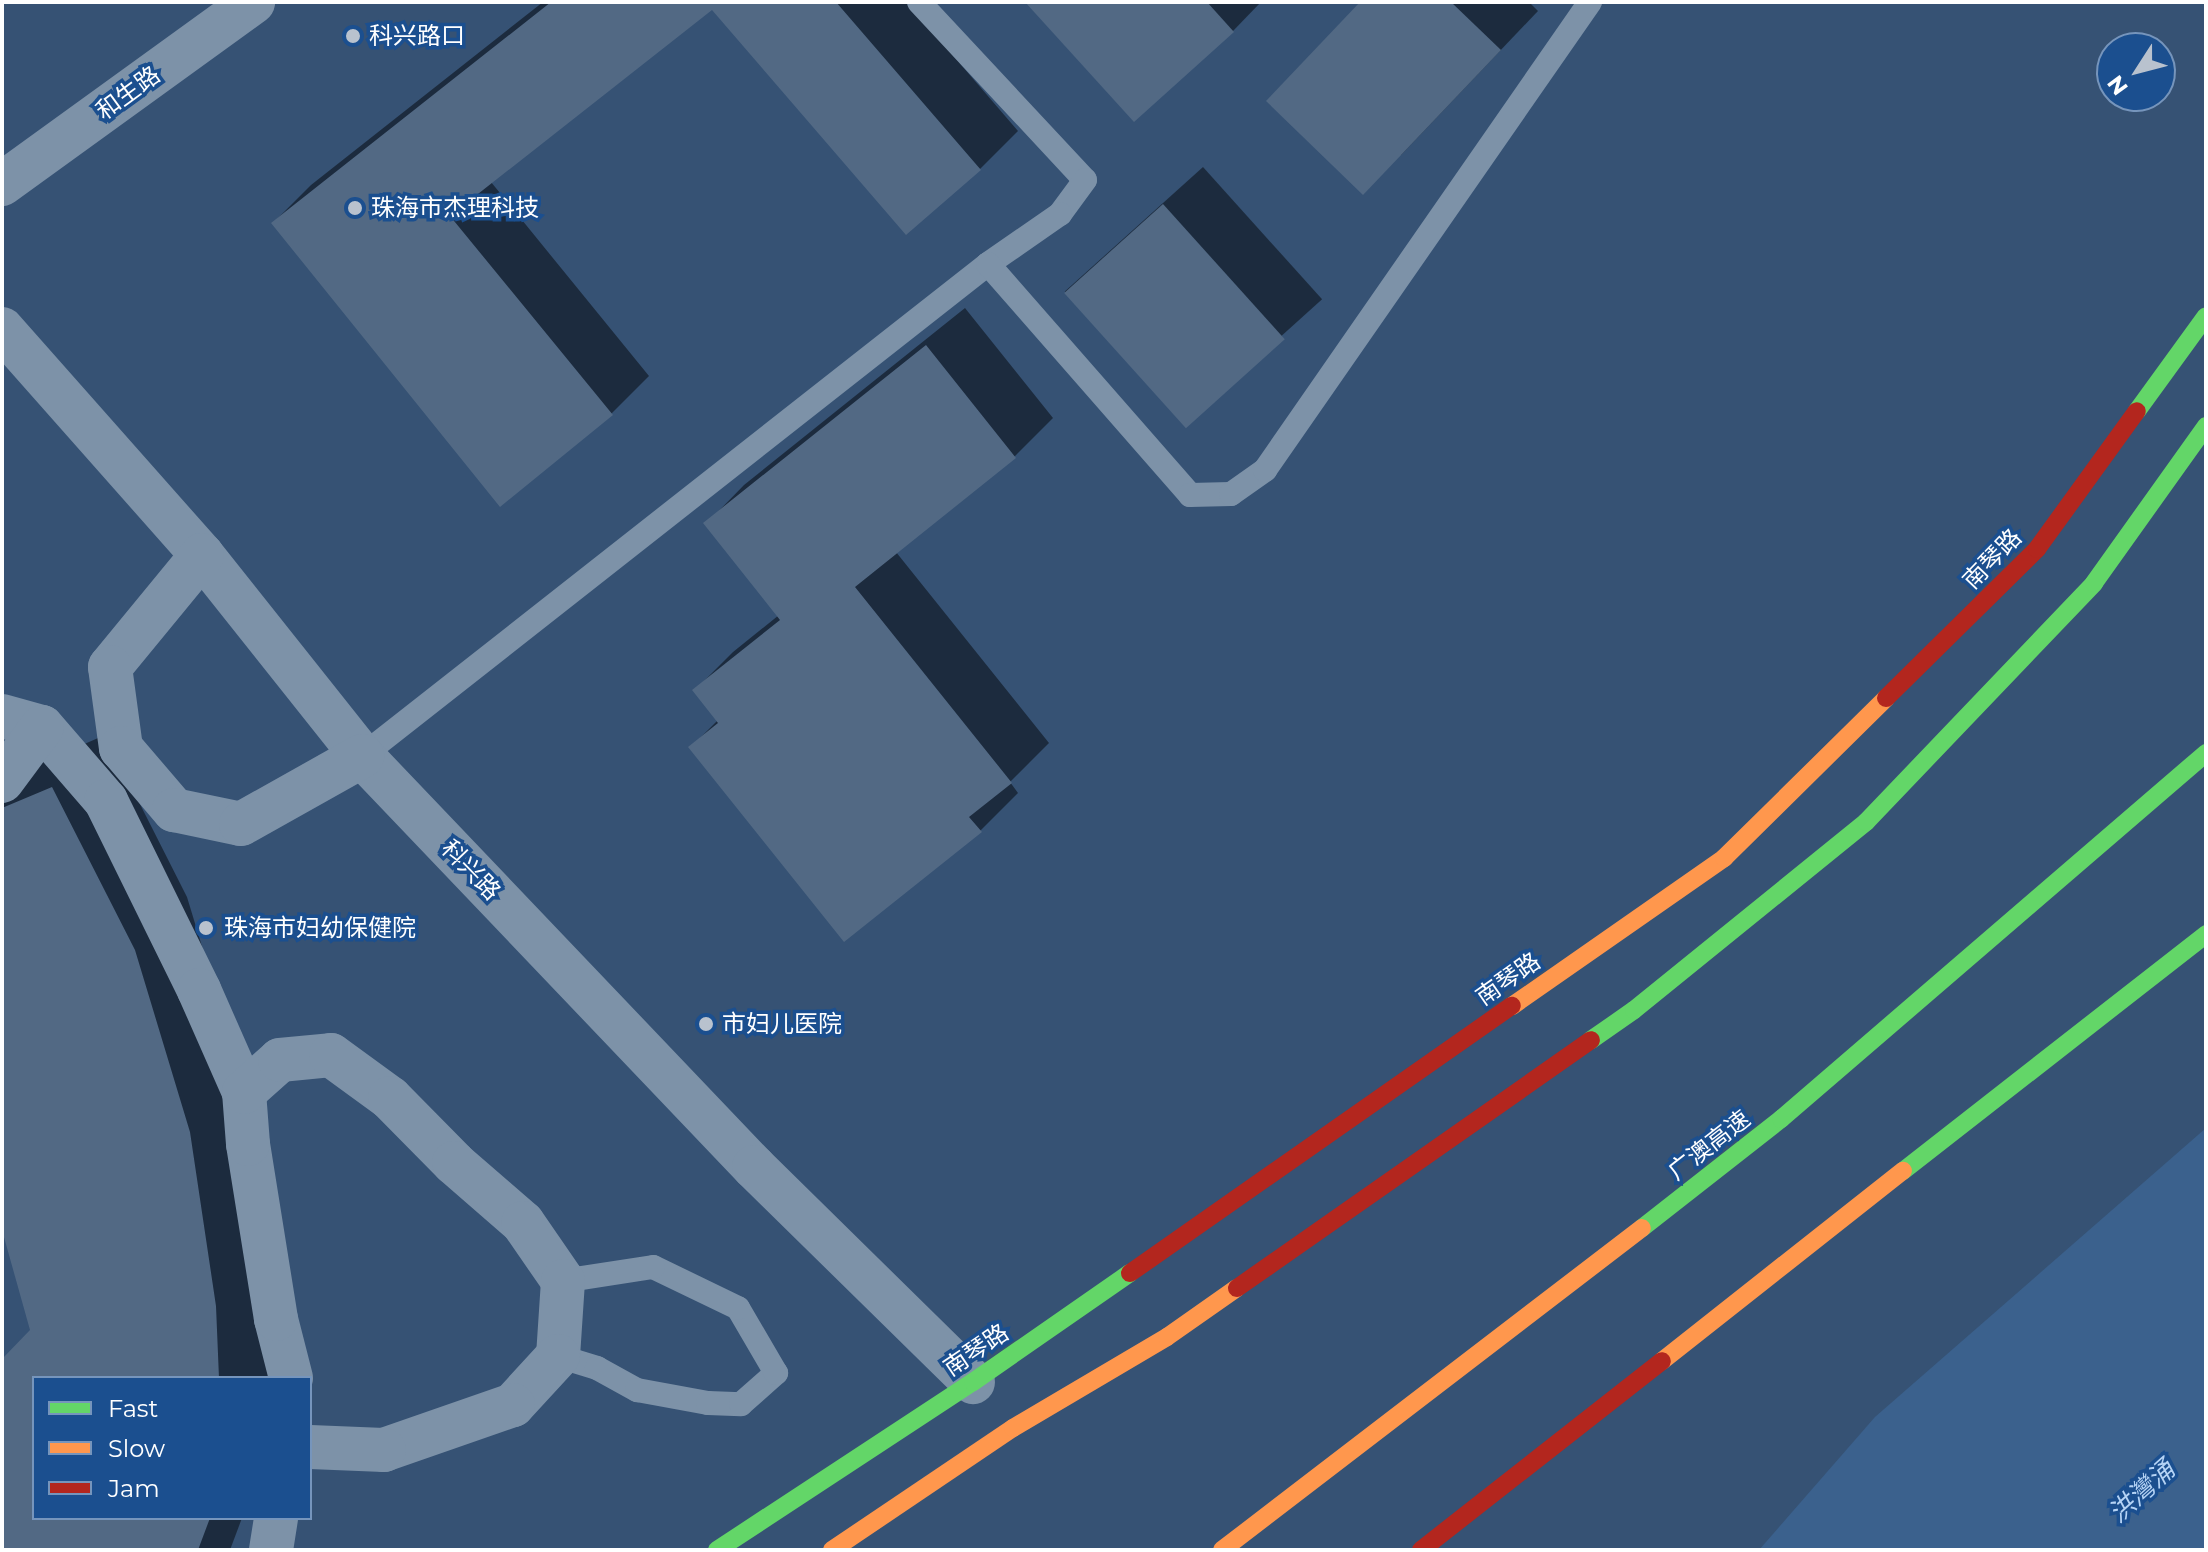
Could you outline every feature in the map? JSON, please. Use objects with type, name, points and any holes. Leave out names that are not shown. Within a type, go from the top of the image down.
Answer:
[{"type":"main road","name":"南琴路","points":[[717,1550],[978,1388],[1724,858],[2037,549],[2206,316]]},
{"type":"main road","points":[[832,1550],[1008,1422],[1167,1337],[1634,1010],[1866,822],[2094,583],[2206,426]]},
{"type":"main road","name":"广澳高速","points":[[1222,1550],[1417,1403],[1781,1119],[2203,756]]},
{"type":"main road","points":[[1421,1550],[2206,934]]},
{"type":"street","name":"和生路","points":[[2,184],[253,2]]},
{"type":"street","name":"科兴路","points":[[2,329],[202,555],[362,756],[754,1167],[978,1388]]},
{"type":"street","points":[[202,555],[110,667],[121,748],[174,810],[241,824],[362,756]]},
{"type":"street","points":[[2,781],[22,721],[106,801],[199,990],[244,1092],[248,1144],[272,1290],[291,1376]]},
{"type":"street","points":[[244,1092],[280,1060],[331,1055],[390,1098],[454,1163],[523,1223],[563,1281],[558,1356],[513,1405],[384,1450],[312,1447]]},
{"type":"street","points":[[271,1550],[276,1520]]},
{"type":"lane","points":[[362,756],[988,264],[1060,214],[1085,180],[919,2]]},
{"type":"lane","points":[[988,264],[1190,495],[1231,494],[1265,470],[1590,2]]},
{"type":"lane","points":[[558,1356],[597,1368],[637,1390],[708,1403],[741,1404],[776,1373],[738,1308],[653,1267],[563,1281]]},
{"type":"water","name":"洪灣涌","points":[[2206,1128],[2206,1550],[1759,1550],[1875,1417]]},
{"type":"building","points":[[551,2],[836,2],[981,170],[906,235],[712,10],[450,216],[613,415],[500,507],[271,223]]},
{"type":"building","points":[[1025,2],[1207,2],[1234,32],[1134,122]]},
{"type":"building","points":[[1360,2],[1451,2],[1501,50],[1363,195],[1266,101]]},
{"type":"building","points":[[1163,204],[1285,339],[1186,428],[1064,293]]},
{"type":"building","points":[[926,345],[1016,458],[855,587],[1012,783],[969,817],[982,832],[844,942],[688,747],[718,723],[692,690],[780,620],[703,523]]},
{"type":"building","points":[[52,787],[135,950],[190,1132],[216,1306],[219,1376],[32,1376],[32,1520],[209,1520],[198,1550],[2,1550],[2,1359],[30,1330],[2,1230],[2,808]]},
{"type":"traffic: fast","points":[[2137,411],[2206,316]]},
{"type":"traffic: fast","points":[[1591,1040],[1634,1010],[1866,822],[2094,583],[2206,426]]},
{"type":"traffic: fast","points":[[1642,1228],[1781,1119],[2206,753]]},
{"type":"traffic: fast","points":[[1903,1171],[2206,934]]},
{"type":"traffic: fast","points":[[717,1550],[973,1382],[1130,1273]]},
{"type":"traffic: slow","points":[[1512,1006],[1724,858],[1886,698]]},
{"type":"traffic: slow","points":[[1662,1361],[1903,1171]]},
{"type":"traffic: slow","points":[[1222,1550],[1642,1228]]},
{"type":"traffic: slow","points":[[832,1550],[1013,1428],[1167,1337],[1237,1288]]},
{"type":"traffic: jam","points":[[1886,698],[2037,549],[2137,411]]},
{"type":"traffic: jam","points":[[1130,1273],[1512,1006]]},
{"type":"traffic: jam","points":[[1237,1288],[1591,1040]]},
{"type":"traffic: jam","points":[[1421,1550],[1662,1361]]},
{"type":"place","name":"科兴路口","points":[[353,36]]},
{"type":"place","name":"珠海市杰理科技","points":[[355,208]]},
{"type":"place","name":"珠海市妇幼保健院","points":[[206,928]]},
{"type":"place","name":"市妇儿医院","points":[[706,1024]]}]
